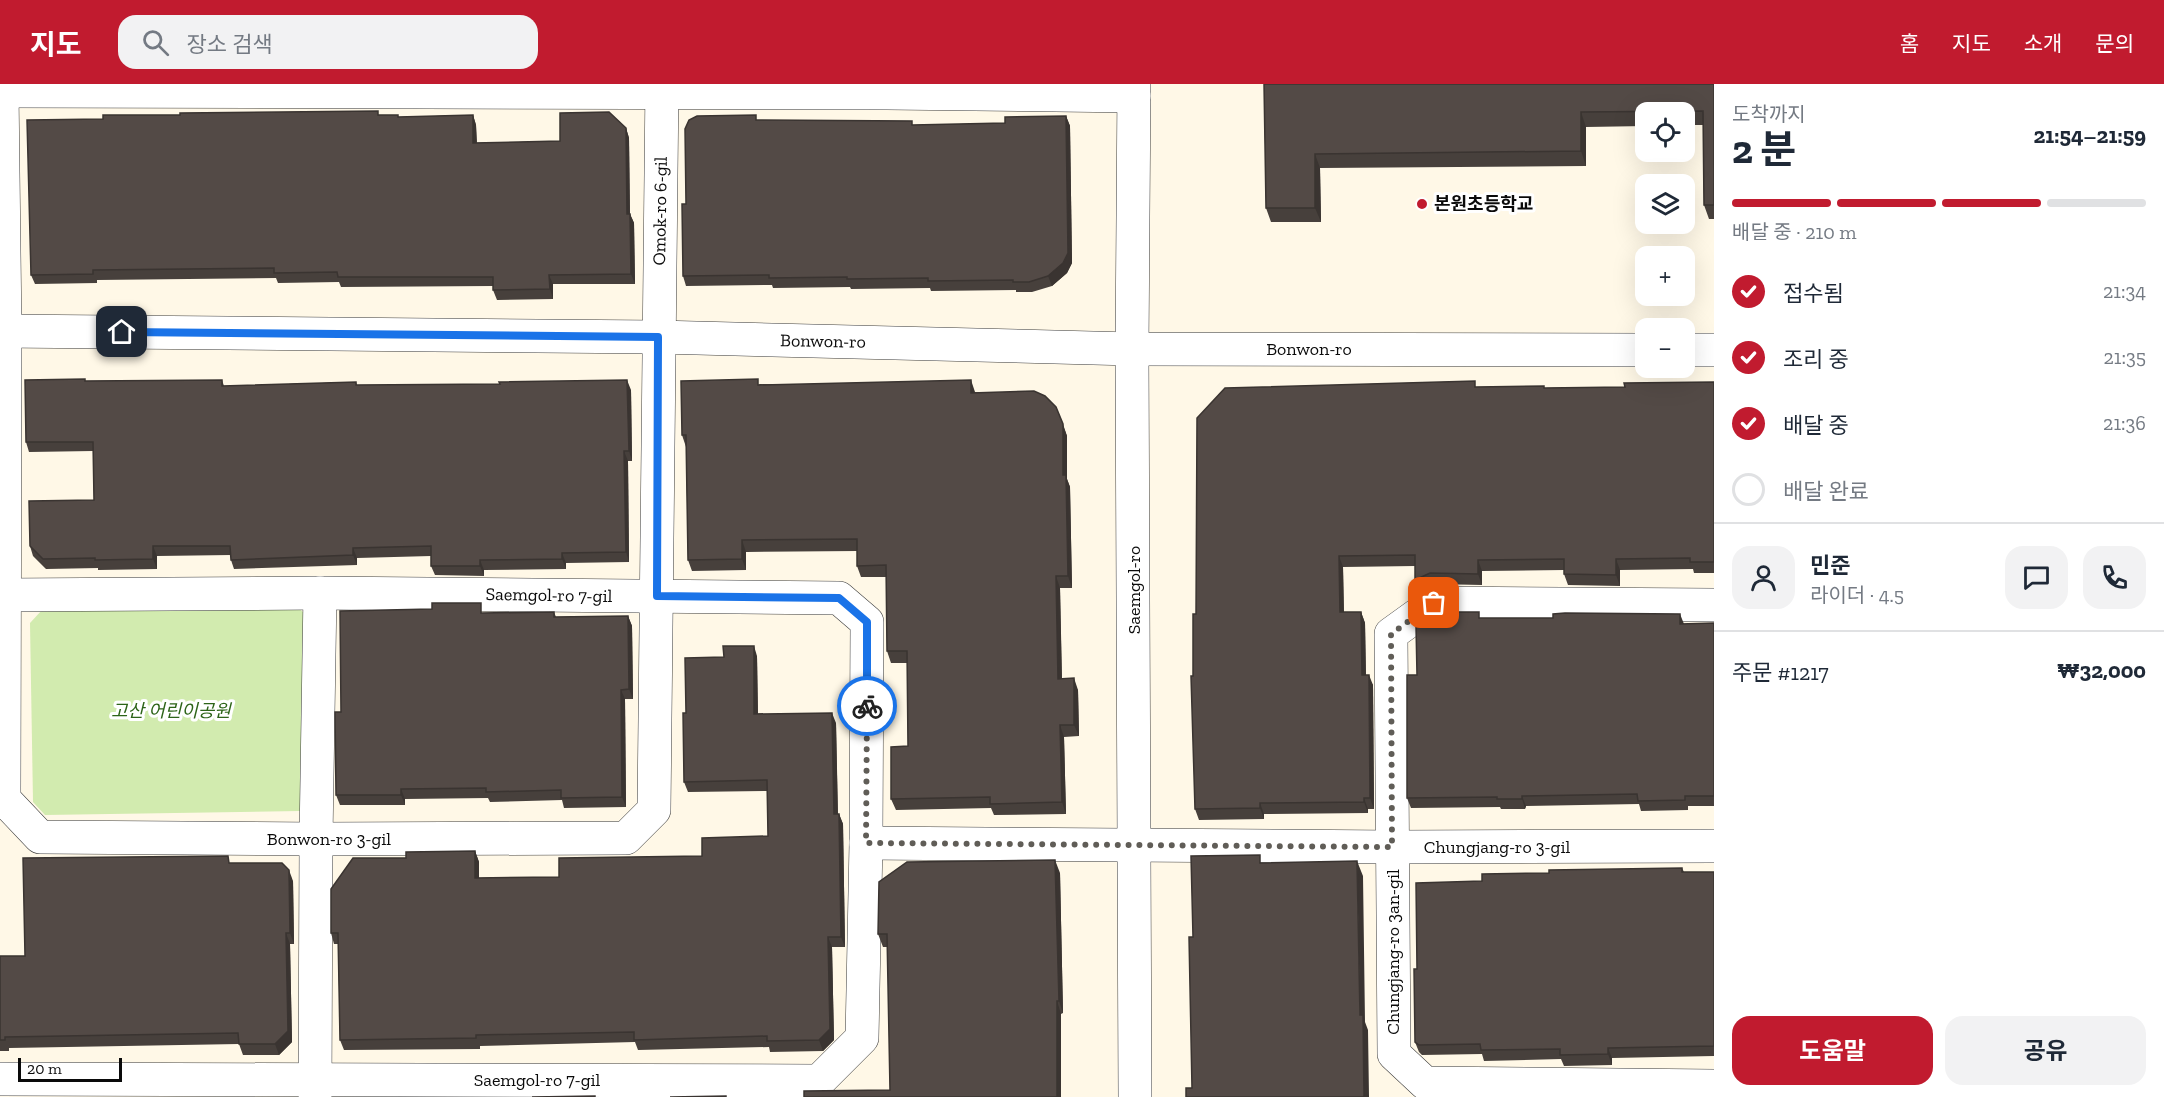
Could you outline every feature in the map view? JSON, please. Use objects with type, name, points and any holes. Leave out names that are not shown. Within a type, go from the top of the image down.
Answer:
[{"type":"street","points":[[1,91],[208,88],[1134,90]]},
{"type":"street","name":"Omok-ro 6-gil","points":[[658,337],[662,88]]},
{"type":"street","name":"Saemgol-ro","points":[[1134,90],[1132,349],[1136,845],[1135,1097]]},
{"type":"street","name":"Bonwon-ro 3-gil","points":[[1,91],[4,799],[40,837],[316,839],[626,837],[654,810],[658,337]]},
{"type":"street","name":"Bonwon-ro","points":[[3,331],[658,337],[1132,349],[1635,350]]},
{"type":"street","points":[[1695,350],[1714,350]]},
{"type":"street","points":[[314,1088],[320,593]]},
{"type":"street","name":"Saemgol-ro 7-gil","points":[[0,1079],[314,1088],[819,1081],[862,1038],[866,843],[867,622],[839,598],[320,593],[3,595]]},
{"type":"street","name":"Chungjang-ro 3an-gil","points":[[1714,605],[1434,603],[1391,634],[1394,1054],[1425,1083],[1714,1086]]},
{"type":"street","points":[[866,843],[1136,845]]},
{"type":"street","name":"Chungjang-ro 3-gil","points":[[1136,845],[1714,846]]},
{"type":"green space","name":"고산 어린이공원","points":[[296,606],[310,618],[300,811],[45,815],[33,802],[30,623],[42,610]]},
{"type":"building","points":[[1264,84],[1714,84],[1714,205],[1704,205],[1703,111],[1695,111],[1695,102],[1635,102],[1635,112],[1581,112],[1581,151],[1315,154],[1315,208],[1266,208]]},
{"type":"building","points":[[378,111],[378,115],[398,115],[398,117],[473,115],[473,143],[560,141],[560,113],[609,112],[626,128],[627,214],[630,214],[631,274],[549,275],[550,289],[493,290],[493,277],[338,277],[337,272],[274,273],[274,268],[93,270],[93,274],[31,275],[27,120],[103,119],[103,115],[180,115],[180,113]]},
{"type":"building","points":[[756,115],[756,120],[912,121],[912,125],[1005,123],[1005,117],[1066,116],[1068,253],[1063,263],[1048,276],[1029,282],[1013,282],[1013,280],[928,281],[928,278],[769,278],[769,275],[683,276],[682,204],[686,204],[685,129],[689,120],[697,116]]},
{"type":"building","points":[[85,379],[85,381],[222,380],[222,386],[356,382],[356,385],[500,384],[499,382],[627,380],[629,451],[624,451],[626,552],[562,553],[562,559],[480,560],[480,566],[431,566],[431,546],[353,548],[353,555],[231,560],[230,546],[153,546],[153,559],[43,559],[30,546],[29,501],[94,500],[93,442],[26,442],[25,380]]},
{"type":"building","points":[[758,379],[758,385],[971,380],[971,393],[1034,391],[1045,396],[1056,407],[1063,424],[1068,576],[1056,576],[1058,679],[1074,678],[1074,725],[1060,725],[1062,802],[990,804],[990,797],[891,799],[891,747],[908,746],[907,651],[887,651],[886,565],[857,566],[857,539],[742,540],[742,559],[688,560],[686,435],[682,435],[681,381]]},
{"type":"building","points":[[1475,381],[1475,387],[1544,386],[1544,388],[1625,387],[1624,383],[1714,382],[1714,562],[1690,562],[1690,558],[1616,559],[1616,575],[1564,574],[1564,559],[1478,560],[1478,574],[1430,573],[1415,580],[1415,555],[1339,556],[1340,612],[1361,612],[1362,675],[1369,675],[1370,798],[1364,798],[1364,802],[1260,803],[1260,808],[1195,809],[1191,676],[1193,676],[1193,614],[1196,614],[1197,418],[1225,388]]},
{"type":"building","points":[[432,603],[481,603],[481,613],[554,612],[554,617],[628,616],[629,689],[621,690],[622,797],[561,798],[561,790],[486,792],[486,788],[401,789],[401,795],[336,795],[335,712],[341,712],[340,611],[432,609]]},
{"type":"building","points":[[1436,612],[1479,612],[1479,618],[1553,618],[1553,614],[1565,613],[1680,614],[1680,624],[1714,623],[1714,796],[1685,796],[1685,800],[1638,801],[1637,794],[1522,796],[1522,799],[1407,798],[1407,675],[1417,675],[1416,626]]},
{"type":"building","points":[[723,646],[754,646],[754,714],[832,713],[834,814],[839,814],[841,937],[828,937],[830,1029],[819,1040],[767,1041],[767,1036],[634,1040],[634,1032],[340,1040],[338,933],[331,933],[331,889],[353,858],[406,858],[406,852],[475,851],[475,878],[559,877],[559,858],[702,856],[702,838],[768,836],[767,780],[684,782],[685,658],[724,657]]},
{"type":"building","points":[[1260,855],[1260,863],[1357,861],[1364,1097],[1186,1097],[1186,1088],[1192,1088],[1189,937],[1193,937],[1191,856]]},
{"type":"building","points":[[228,856],[229,863],[282,863],[289,870],[290,933],[286,933],[288,1031],[275,1044],[239,1044],[238,1033],[5,1037],[5,1040],[0,1040],[0,956],[25,956],[23,858]]},
{"type":"building","points":[[1055,860],[1059,1001],[1057,1001],[1057,1097],[804,1097],[804,1091],[890,1090],[887,934],[878,934],[879,882],[907,862]]},
{"type":"building","points":[[1682,868],[1682,872],[1714,872],[1714,1046],[1608,1048],[1608,1054],[1560,1055],[1560,1049],[1481,1050],[1480,1044],[1419,1045],[1415,1042],[1416,883],[1482,881],[1482,874],[1549,873],[1549,870]]},
{"type":"building","points":[[595,1096],[595,1097],[532,1097]]},
{"type":"building","points":[[726,1096],[726,1097],[670,1097]]},
{"type":"way so far","points":[[867,706],[866,843],[1392,847],[1391,634],[1434,603]]},
{"type":"place","name":"본원초등학교","points":[[1422,204]]},
{"type":"route","points":[[122,332],[658,337],[657,596],[839,598],[867,622],[867,706]]}]
